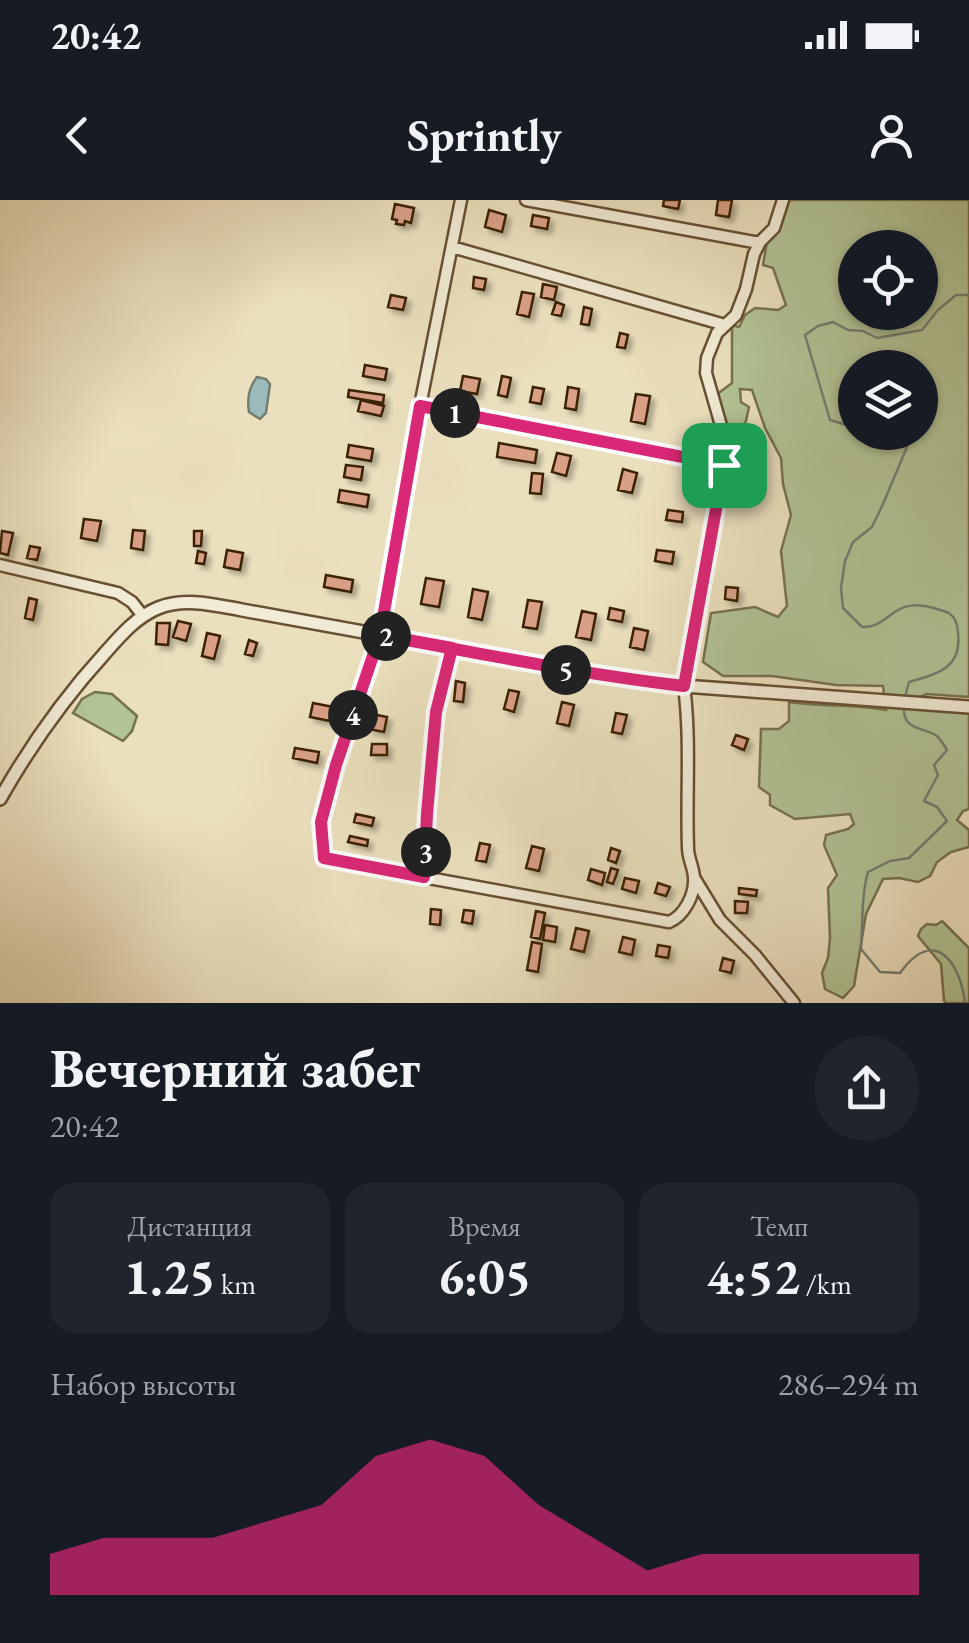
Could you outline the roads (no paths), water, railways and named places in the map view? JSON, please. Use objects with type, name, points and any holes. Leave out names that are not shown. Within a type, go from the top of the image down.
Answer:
[{"type":"street","points":[[461,200],[380,635],[321,822],[324,858],[668,922],[679,918],[688,904],[694,879]]},
{"type":"street","points":[[526,200],[760,242]]},
{"type":"street","points":[[783,200],[774,228],[754,254],[736,315],[710,344],[706,373],[726,443],[684,686],[688,717],[688,852],[694,879],[720,920],[794,1003]]},
{"type":"street","points":[[452,247],[725,324]]},
{"type":"street","points":[[420,406],[724,465]]},
{"type":"street","points":[[0,565],[118,593],[143,616]]},
{"type":"street","points":[[0,799],[43,728],[113,644],[160,606],[199,602],[584,673],[684,686],[969,707]]},
{"type":"street","points":[[424,877],[436,712],[452,648]]},
{"type":"water","points":[[257,377],[270,384],[266,413],[260,419],[248,407],[250,389]]},
{"type":"waterway","points":[[838,422],[830,420],[805,335],[833,322],[877,338],[922,330],[956,295],[969,295]]},
{"type":"waterway","points":[[905,697],[909,682],[937,673],[956,655],[955,620],[949,613],[920,605],[900,609],[879,623],[862,627],[843,608],[841,588],[853,542],[872,527],[906,450]]},
{"type":"waterway","points":[[904,705],[909,724],[937,736],[947,750],[934,765],[938,775],[924,801],[937,807],[947,821],[909,858],[890,861],[868,872],[861,949],[880,972],[900,973],[924,952],[943,955],[958,974],[965,1003]]}]
